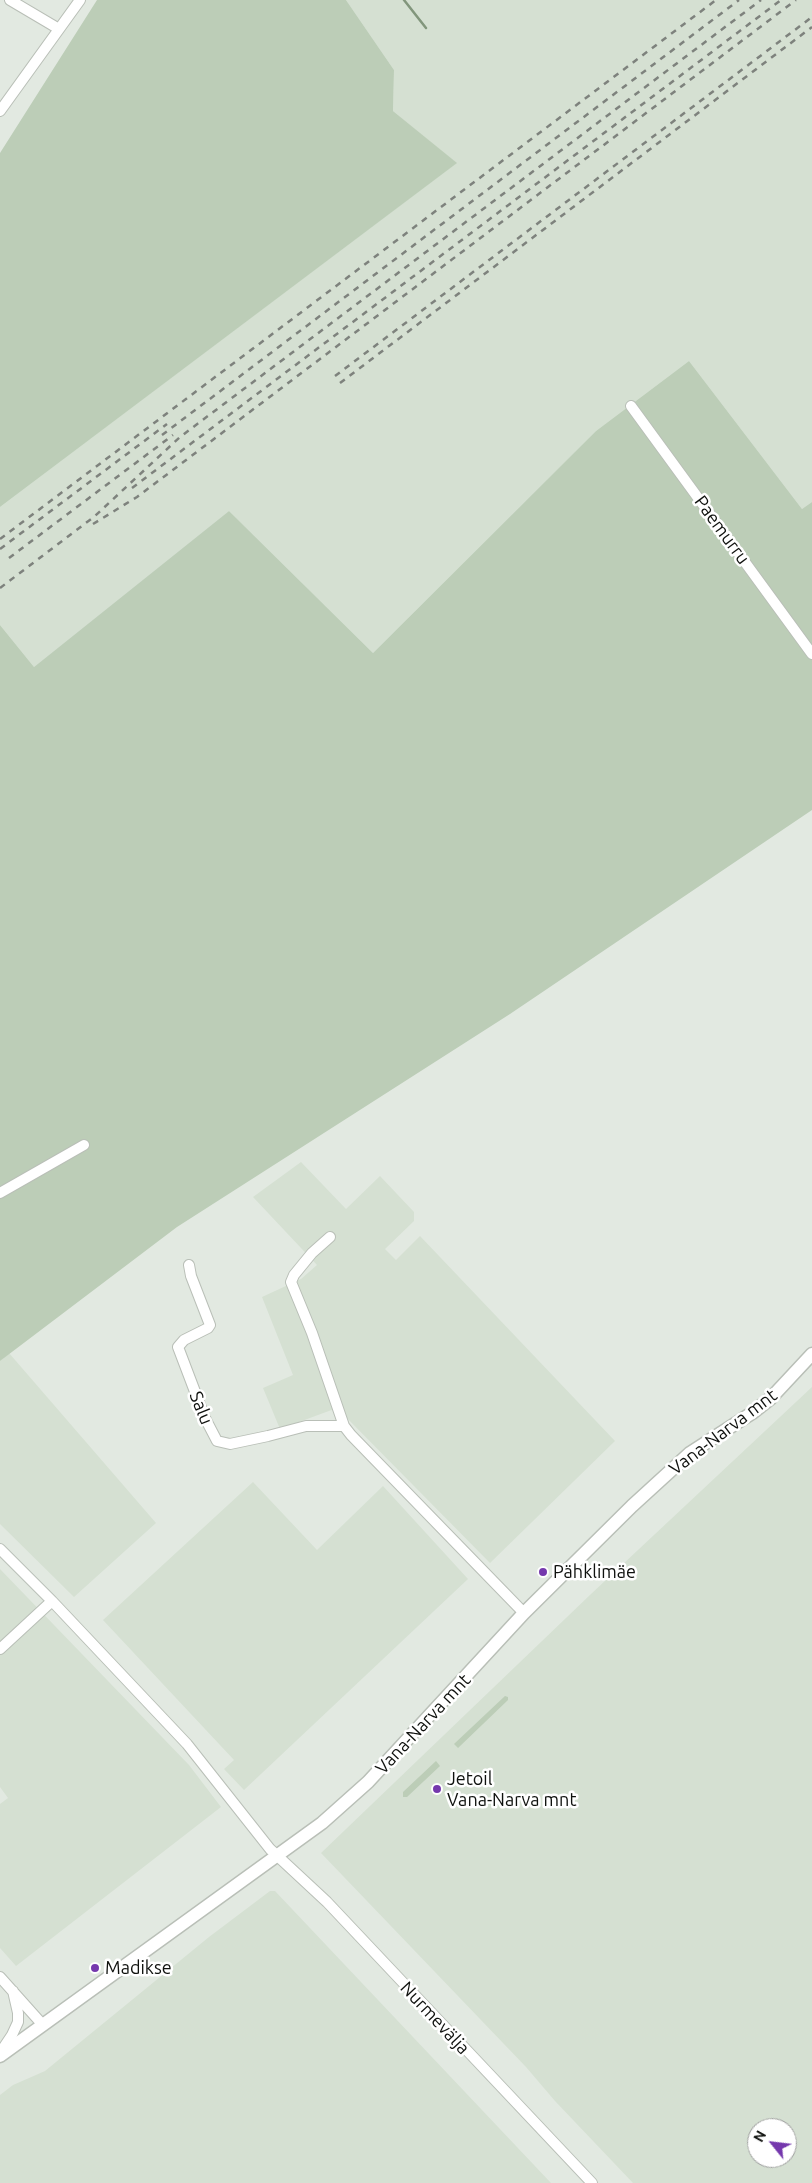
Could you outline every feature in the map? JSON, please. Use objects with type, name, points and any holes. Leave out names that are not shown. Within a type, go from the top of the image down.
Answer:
[{"type":"main road","name":"Vana-Narva mnt","points":[[0,2055],[322,1823],[368,1782],[524,1613],[667,1473],[703,1443],[752,1413],[770,1398],[812,1354]]},
{"type":"street","points":[[10,0],[59,30]]},
{"type":"street","points":[[0,111],[80,0]]},
{"type":"street","name":"Paemurru","points":[[631,406],[812,654]]},
{"type":"street","points":[[0,1193],[84,1145]]},
{"type":"street","points":[[330,1237],[312,1253],[294,1275],[291,1282],[319,1350],[344,1426],[350,1435],[524,1613]]},
{"type":"street","name":"Salu","points":[[189,1265],[191,1276],[210,1325],[208,1328],[184,1340],[178,1347],[205,1418],[217,1441],[230,1444],[306,1426],[344,1426]]},
{"type":"street","points":[[0,1549],[52,1601],[187,1744],[277,1856]]},
{"type":"street","points":[[0,1649],[52,1601]]},
{"type":"street","name":"Nurmevälja","points":[[277,1856],[327,1902],[592,2183]]},
{"type":"street","points":[[0,1977],[42,2024]]},
{"type":"street","points":[[0,2055],[18,2022],[13,1991]]},
{"type":"shaded area","points":[[97,0],[346,0],[394,70],[393,111],[457,163],[0,507],[0,153]]},
{"type":"shaded area","points":[[346,0],[812,0],[812,502],[802,509],[689,361],[596,431],[373,653],[229,511],[34,667],[0,625],[0,507],[456,163],[393,111],[394,70]]},
{"type":"shaded area","points":[[689,361],[802,509],[812,502],[812,810],[510,1014],[177,1227],[0,1361],[0,625],[34,667],[229,511],[373,653],[596,431]]},
{"type":"shaded area","points":[[301,1162],[346,1209],[380,1176],[414,1212],[414,1221],[385,1249],[396,1260],[420,1236],[615,1441],[490,1563],[337,1408],[280,1429],[263,1388],[293,1375],[262,1297],[301,1279],[317,1265],[253,1197]]},
{"type":"shaded area","points":[[9,1353],[156,1523],[74,1597],[0,1524],[0,1361]]},
{"type":"shaded area","points":[[812,1387],[812,2183],[633,2183],[555,2101],[526,2067],[321,1853],[591,1594]]},
{"type":"shaded area","points":[[253,1482],[317,1550],[383,1486],[468,1579],[244,1790],[224,1769],[234,1760],[103,1620]]},
{"type":"shaded area","points":[[0,1569],[189,1765],[221,1807],[16,1966],[0,1948],[0,1804],[8,1798],[0,1787]]},
{"type":"shaded area","points":[[505,1696],[508,1697],[508,1700],[458,1748],[454,1744]]},
{"type":"shaded area","points":[[436,1761],[440,1766],[407,1797],[403,1797],[403,1792]]},
{"type":"shaded area","points":[[270,1891],[275,1891],[551,2183],[0,2183],[0,2095],[13,2085],[45,2071],[209,1937]]},
{"type":"waterway","points":[[404,0],[426,28]]},
{"type":"railway","points":[[0,539],[716,0]]},
{"type":"railway","points":[[162,435],[739,0]]},
{"type":"railway","points":[[0,588],[95,516],[180,437],[761,0]]},
{"type":"railway","points":[[132,488],[781,0]]},
{"type":"railway","points":[[93,524],[137,497],[796,0]]},
{"type":"railway","points":[[335,376],[812,17]]},
{"type":"railway","points":[[340,383],[812,27]]},
{"type":"railway","points":[[0,549],[167,424]]},
{"type":"railway","points":[[9,558],[173,435]]},
{"type":"place","name":"Pähklimäe","points":[[543,1572]]},
{"type":"place","name":"Jetoil Vana-Narva mnt","points":[[437,1789]]},
{"type":"place","name":"Madikse","points":[[95,1968]]}]
